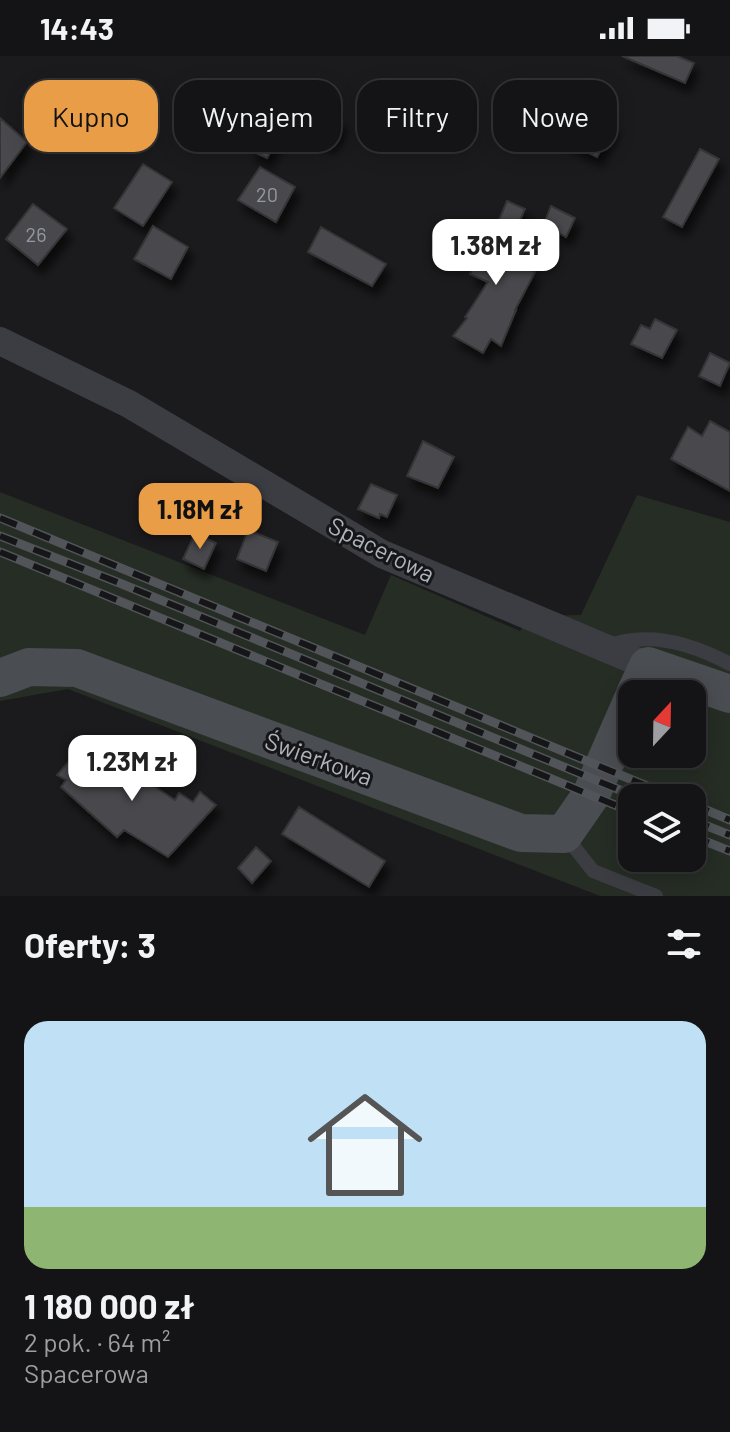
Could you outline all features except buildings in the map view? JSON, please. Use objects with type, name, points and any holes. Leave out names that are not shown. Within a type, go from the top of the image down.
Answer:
[{"type":"street","name":"Spacerowa","points":[[0,341],[129,404],[382,554],[603,647],[642,680]]},
{"type":"street","name":"Świerkowa","points":[[0,678],[29,667],[77,668],[521,833],[564,834]]},
{"type":"street","points":[[706,690],[730,694]]},
{"type":"street","points":[[564,834],[591,795],[618,733]]},
{"type":"lane","points":[[603,647],[632,640],[674,641],[730,664]]},
{"type":"lane","points":[[564,834],[593,871],[656,896]]},
{"type":"shaded area","points":[[0,492],[365,635],[391,575],[520,631],[529,616],[581,615],[637,495],[730,522],[730,896],[600,896],[68,689],[0,701]]},
{"type":"railway","points":[[0,518],[642,784]]},
{"type":"railway","points":[[0,536],[618,789]]},
{"type":"railway","points":[[0,552],[618,806]]},
{"type":"railway","points":[[706,810],[730,820]]},
{"type":"railway","points":[[706,826],[730,835]]},
{"type":"railway","points":[[706,842],[730,851]]}]
